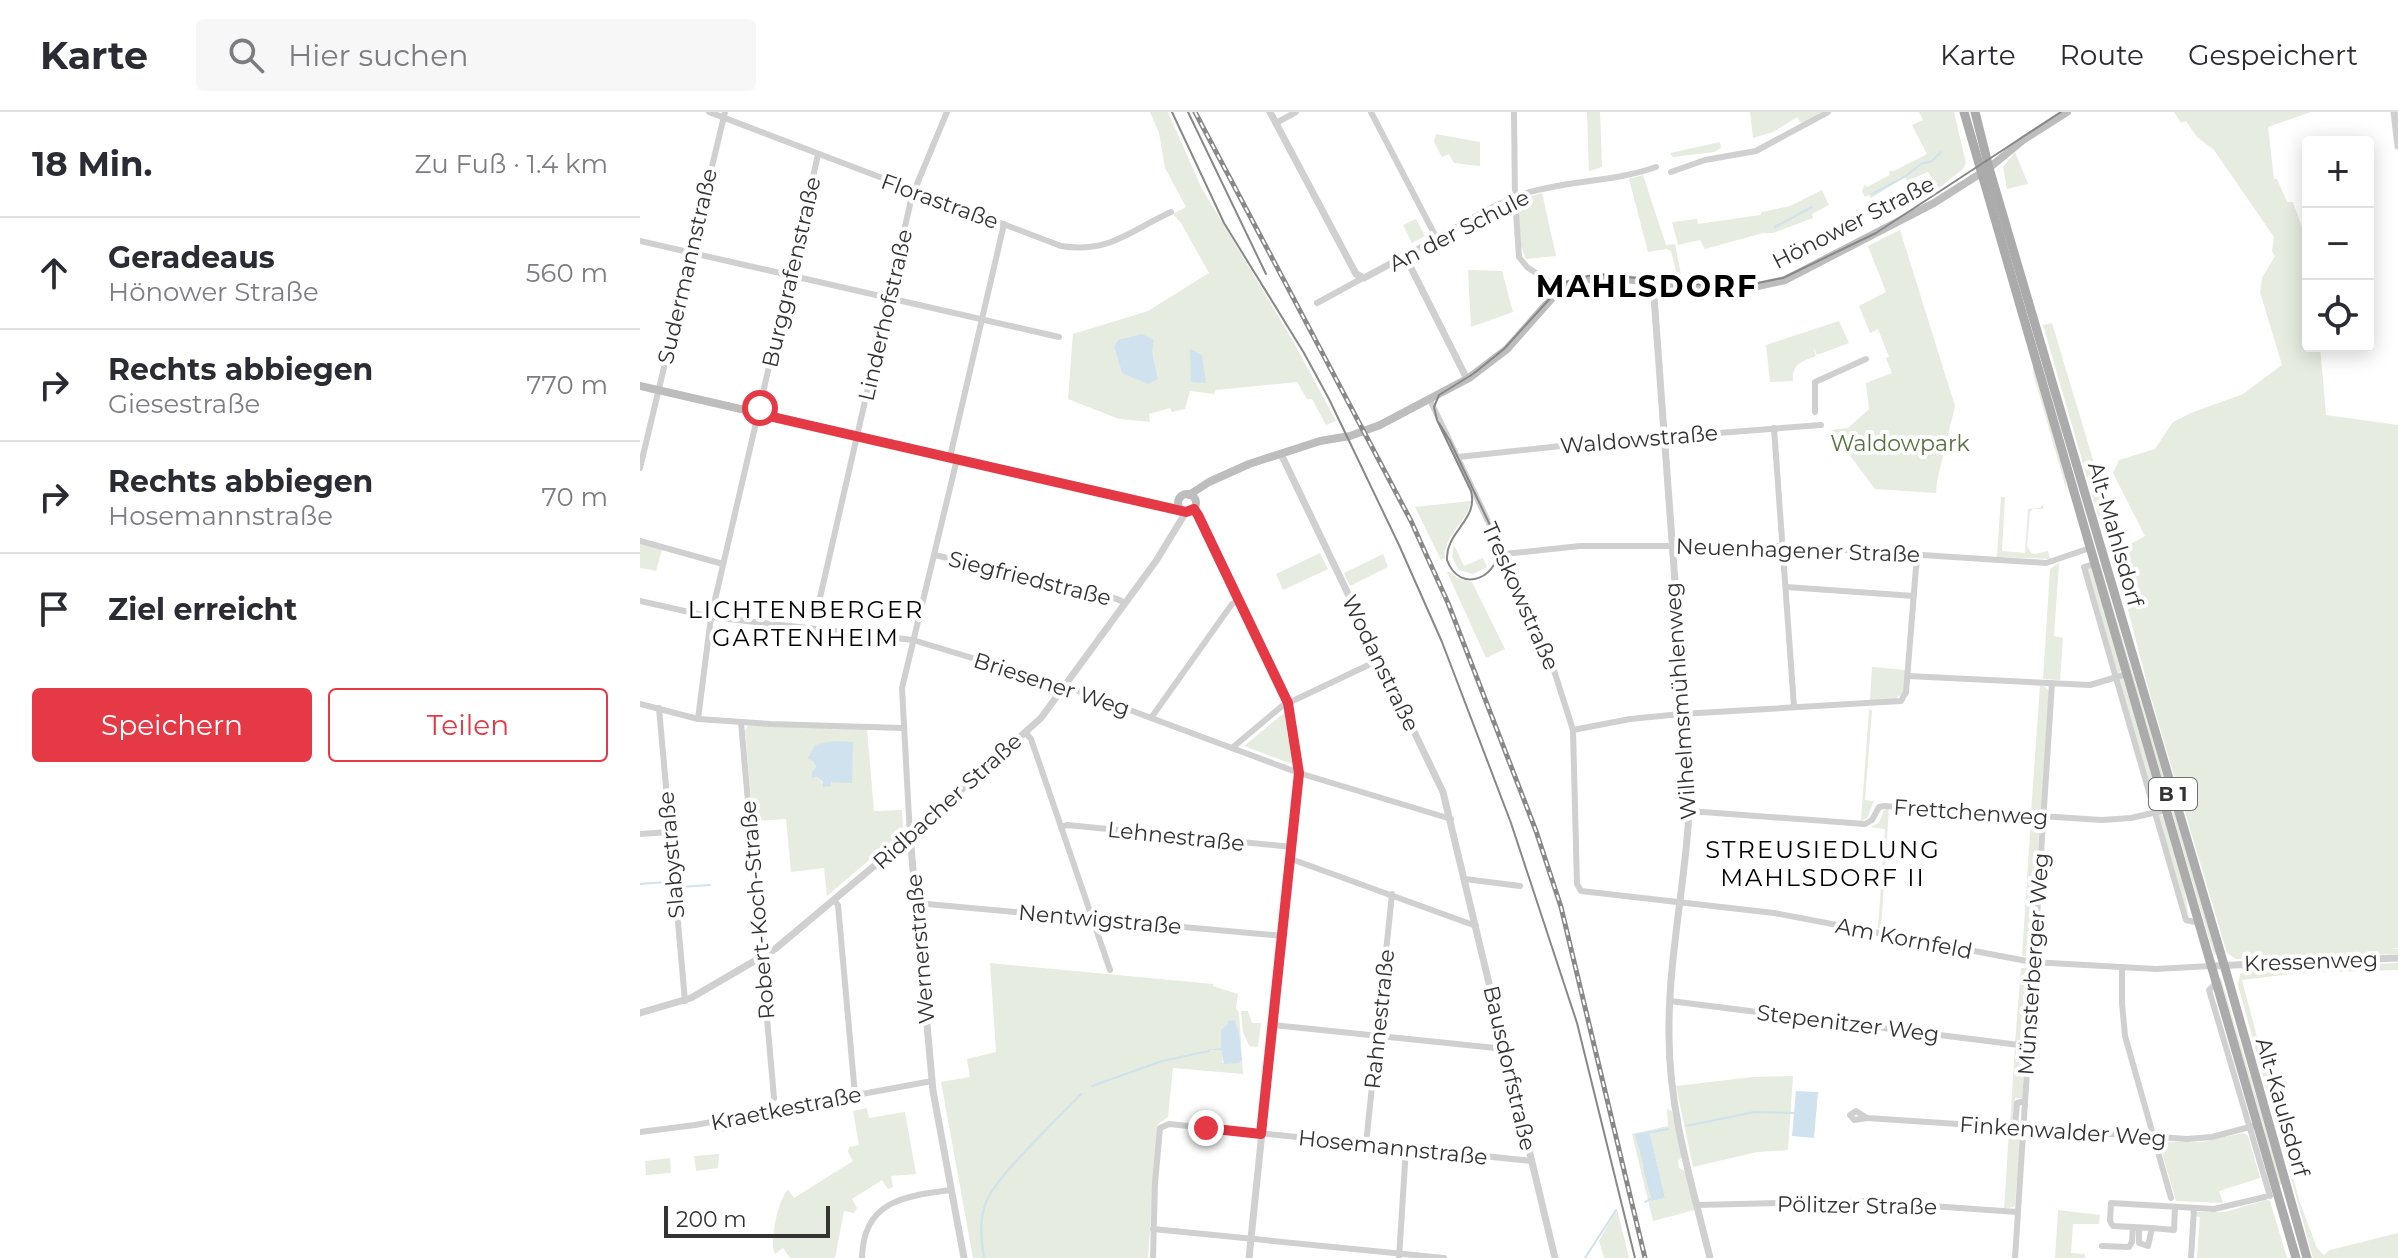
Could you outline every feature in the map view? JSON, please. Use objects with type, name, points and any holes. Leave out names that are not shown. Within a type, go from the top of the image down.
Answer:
[{"type":"main road","name":"Alt-Mahlsdorf","points":[[1964,112],[1985,171],[2224,965]]},
{"type":"main road","name":"Alt-Mahlsdorf","points":[[1975,112],[1985,171],[2094,564],[2211,966]]},
{"type":"main road","name":"Hönower Straße","points":[[1560,289],[1573,282],[1595,277],[1728,289],[1785,280],[1892,226],[1985,171],[2023,140],[2067,112]]},
{"type":"main road","points":[[1155,504],[1186,496],[1249,464],[1320,441],[1356,434],[1432,404],[1513,344],[1560,289]]},
{"type":"main road","points":[[640,386],[1155,504],[1190,508]]},
{"type":"main road","points":[[1190,508],[1222,477]]},
{"type":"main road","points":[[1186,496],[1190,508]]},
{"type":"main road","points":[[1186,496],[1179,503],[1190,508]]},
{"type":"main road","name":"Alt-Kaulsdorf","points":[[2224,965],[2307,1258]]},
{"type":"main road","name":"Alt-Kaulsdorf","points":[[2211,966],[2253,1126],[2296,1258]]},
{"type":"street","name":"Florastraße","points":[[709,112],[1061,246],[1086,248],[1110,244],[1171,212]]},
{"type":"street","name":"Linderhofstraße","points":[[816,615],[914,190],[947,112]]},
{"type":"street","points":[[1270,112],[1361,279]]},
{"type":"street","points":[[1276,123],[1296,112]]},
{"type":"street","points":[[1514,112],[1519,257],[1527,267],[1560,289]]},
{"type":"street","points":[[1671,172],[1705,160],[1756,151],[1828,112]]},
{"type":"street","points":[[2394,112],[2398,146]]},
{"type":"street","points":[[1374,113],[1437,239]]},
{"type":"street","name":"Sudermannstraße","points":[[640,468],[724,116]]},
{"type":"street","name":"Burggrafenstraße","points":[[698,719],[711,617],[818,155]]},
{"type":"street","name":"An der Schule","points":[[1317,303],[1515,197],[1656,167]]},
{"type":"street","name":"Wernerstraße","points":[[964,1258],[932,1081],[901,694],[935,555],[1004,224]]},
{"type":"street","points":[[640,241],[1059,337]]},
{"type":"street","points":[[1405,256],[1467,379]]},
{"type":"street","name":"Wilhelmsmühlenweg","points":[[1653,283],[1670,545],[1685,713],[1689,811],[1670,1001],[1669,1056],[1673,1097],[1710,1258]]},
{"type":"street","points":[[1815,412],[1815,382],[1866,359]]},
{"type":"street","name":"Treskowstraße","points":[[1432,404],[1543,636],[1573,730],[1577,884],[1586,894]]},
{"type":"street","name":"Waldowstraße","points":[[1458,457],[1821,425]]},
{"type":"street","points":[[1774,428],[1794,707]]},
{"type":"street","name":"Wodanstraße","points":[[1281,454],[1443,792],[1465,879]]},
{"type":"street","points":[[1190,508],[1239,600],[1288,703],[1299,773],[1249,1258]]},
{"type":"street","name":"Ridbacher Straße","points":[[640,1013],[685,1001],[762,957],[910,836],[1043,716],[1156,561],[1190,508]]},
{"type":"street","points":[[640,541],[723,564]]},
{"type":"street","name":"Neuenhagener Straße","points":[[1504,554],[1580,546],[1783,546],[2046,563],[2090,548]]},
{"type":"street","name":"Siegfriedstraße","points":[[935,555],[1119,599],[1125,603]]},
{"type":"street","points":[[1573,730],[1685,713],[1897,702],[1905,697],[1908,676],[1917,555]]},
{"type":"street","name":"Alt-Mahlsdorf","points":[[2094,564],[2084,567],[2155,813]]},
{"type":"street","points":[[1786,587],[1914,596]]},
{"type":"street","points":[[1151,718],[1232,604],[1239,600]]},
{"type":"street","name":"Briesener Weg","points":[[640,601],[711,617],[913,640],[1065,686],[1299,773],[1451,819]]},
{"type":"street","points":[[1232,748],[1288,703],[1379,660]]},
{"type":"street","points":[[1908,676],[2090,685],[2127,674]]},
{"type":"street","name":"Münsterberger Weg","points":[[2015,1258],[2052,683]]},
{"type":"street","points":[[640,704],[698,719],[903,728]]},
{"type":"street","name":"Slabystraße","points":[[659,708],[685,1001]]},
{"type":"street","name":"Robert-Koch-Straße","points":[[741,722],[774,1098]]},
{"type":"street","points":[[1025,732],[1031,739],[1110,970]]},
{"type":"street","name":"Frettchenweg","points":[[1689,811],[1865,824],[1872,820],[1879,807],[1884,806],[2102,820],[2166,810]]},
{"type":"street","points":[[2155,813],[2186,920],[2199,923]]},
{"type":"street","name":"Lehnestraße","points":[[1061,827],[1067,825],[1292,847]]},
{"type":"street","points":[[640,834],[669,832]]},
{"type":"street","points":[[1291,859],[1476,926]]},
{"type":"street","points":[[1465,879],[1520,886]]},
{"type":"street","name":"Bausdorfstraße","points":[[1465,879],[1555,1258]]},
{"type":"street","name":"Rahnestraße","points":[[1366,1144],[1392,894]]},
{"type":"street","name":"Am Kornfeld","points":[[1586,894],[1784,915],[2032,962],[2156,969],[2224,965]]},
{"type":"street","points":[[834,900],[838,905],[855,1095]]},
{"type":"street","name":"Nentwigstraße","points":[[916,903],[1283,936]]},
{"type":"street","name":"Kressenweg","points":[[2224,965],[2398,958]]},
{"type":"street","points":[[2122,967],[2125,1036],[2171,1198]]},
{"type":"street","name":"Stepenitzer Weg","points":[[1670,1001],[2027,1046]]},
{"type":"street","points":[[1273,1025],[1505,1049]]},
{"type":"street","name":"Kraetkestraße","points":[[640,1132],[695,1125],[932,1081]]},
{"type":"street","name":"Münsterberger Weg","points":[[2015,1128],[2017,1103],[2025,1101]]},
{"type":"street","name":"Finkenwalder Weg","points":[[1867,1118],[2154,1138],[2212,1137],[2253,1126]]},
{"type":"street","name":"Hosemannstraße","points":[[1153,1229],[1160,1128],[1169,1124],[1532,1161]]},
{"type":"street","name":"Alt-Kaulsdorf","points":[[2194,1209],[2227,1207],[2268,1197],[2253,1126]]},
{"type":"street","points":[[1399,1256],[1406,1148]]},
{"type":"street","points":[[862,1258],[866,1229],[882,1209],[907,1197],[951,1190]]},
{"type":"street","name":"Pölitzer Straße","points":[[1697,1205],[1853,1201],[2017,1212]]},
{"type":"street","points":[[2175,1207],[2174,1230],[2112,1224],[2111,1203],[2175,1207],[2194,1209],[2191,1258]]},
{"type":"street","points":[[2136,1227],[2138,1242],[2144,1247],[2150,1242],[2152,1228]]},
{"type":"street","points":[[2102,1246],[2129,1247],[2136,1227]]},
{"type":"street","points":[[1153,1258],[1153,1229],[1399,1256],[1444,1258]]},
{"type":"green space","points":[[1150,112],[1168,112],[1201,187],[1293,341],[1336,421],[1326,425],[1312,399],[1307,399],[1297,382],[1216,390],[1214,394],[1190,391],[1185,409],[1172,412],[1170,408],[1149,414],[1150,422],[1119,419],[1068,399],[1073,334],[1148,311],[1209,273],[1173,214],[1186,207],[1165,168],[1159,133]],"holes":[[[1154,340],[1158,378],[1122,373],[1114,347]]]},
{"type":"green space","points":[[1587,112],[1600,112],[1602,167],[1589,171]]},
{"type":"green space","points":[[1750,112],[1821,112],[1801,123],[1797,117],[1773,132],[1753,138]]},
{"type":"green space","points":[[1919,112],[1954,112],[1966,163],[1963,169],[1939,188],[1928,172],[1907,181],[1905,177],[1871,198],[1869,195],[1865,197],[1862,191],[1865,184],[1867,187],[1890,175],[1889,171],[1927,154],[1912,125],[1923,120]]},
{"type":"green space","points":[[2174,112],[2311,112],[2268,127],[2274,179],[2277,179],[2287,202],[2293,202],[2302,227],[2302,352],[2321,352],[2326,415],[2398,425],[2398,948],[2390,949],[2398,949],[2398,954],[2236,959],[2227,953],[2149,691],[2115,559],[2119,550],[2145,536],[2113,473],[2119,460],[2155,449],[2173,422],[2243,394],[2282,365],[2260,292],[2262,278],[2275,256],[2272,251],[2274,237],[2214,150],[2197,137],[2186,121],[2181,123]]},
{"type":"green space","points":[[1436,134],[1480,142],[1480,166],[1454,163],[1449,154],[1442,157],[1434,142]]},
{"type":"green space","points":[[1720,142],[1721,148],[1714,152],[1673,157],[1670,153]]},
{"type":"green space","points":[[2015,152],[2028,184],[2007,189],[2003,167]]},
{"type":"green space","points":[[1643,175],[1666,245],[1675,244],[1682,280],[1678,279],[1671,251],[1648,252],[1629,179]]},
{"type":"green space","points":[[1822,190],[1829,205],[1812,214],[1813,218],[1773,233],[1705,249],[1700,240],[1678,245],[1672,222],[1697,219],[1698,224],[1760,215],[1790,206]]},
{"type":"green space","points":[[1542,193],[1556,256],[1526,259],[1521,246],[1517,200]]},
{"type":"green space","points":[[1416,219],[1425,236],[1412,243],[1403,225]]},
{"type":"green space","name":"Waldowpark","points":[[1900,230],[1955,406],[1936,493],[1875,489],[1831,430],[1848,428],[1869,409],[1866,383],[1892,373],[1878,329],[1870,333],[1859,306],[1886,292],[1868,246]]},
{"type":"green space","points":[[1468,270],[1502,271],[1513,312],[1471,327]]},
{"type":"green space","points":[[1839,321],[1849,343],[1817,355],[1813,347],[1816,356],[1796,367],[1793,381],[1770,382],[1766,345]]},
{"type":"green space","points":[[2052,323],[2100,483],[2106,480],[2109,484],[2103,489],[2123,530],[2106,530],[2100,522],[2043,325]]},
{"type":"green space","points":[[2033,366],[2065,475],[2067,492],[2033,373]]},
{"type":"green space","points":[[2001,497],[2005,497],[2002,551],[2025,553],[2028,509],[2040,508],[2043,504],[2043,509],[2030,512],[2027,546],[2035,554],[2048,551],[2050,559],[1997,557]]},
{"type":"green space","points":[[1471,501],[1451,536],[1445,558],[1441,560],[1415,507]]},
{"type":"green space","points":[[640,543],[662,550],[656,571],[640,568]]},
{"type":"green space","points":[[1454,545],[1464,566],[1483,558],[1487,567],[1473,574],[1459,570],[1452,557]]},
{"type":"green space","points":[[1320,553],[1328,569],[1283,590],[1276,574]]},
{"type":"green space","points":[[1383,554],[1388,567],[1350,586],[1344,573]]},
{"type":"green space","points":[[2059,563],[2054,636],[2063,638],[2060,680],[2043,679],[2050,569]]},
{"type":"green space","points":[[2098,564],[2217,954],[2214,955]]},
{"type":"green space","points":[[2092,567],[2122,670],[2118,674],[2087,569]]},
{"type":"green space","points":[[1447,572],[1459,579],[1472,582],[1505,649],[1486,658]]},
{"type":"green space","points":[[1872,667],[1906,670],[1903,693],[1895,699],[1870,701]]},
{"type":"green space","points":[[2123,678],[2161,807],[2158,810],[2119,680]]},
{"type":"green space","points":[[2040,686],[2049,691],[2041,813],[2031,813]]},
{"type":"green space","points":[[1869,710],[1872,710],[1865,800],[1874,801],[1867,818],[1861,821]]},
{"type":"green space","points":[[1284,713],[1292,764],[1244,746]]},
{"type":"green space","points":[[748,725],[867,729],[874,811],[902,810],[903,831],[827,896],[824,868],[791,872],[786,819],[753,821],[745,730]],"holes":[[[833,741],[823,783],[817,777],[813,778],[815,746]]]},
{"type":"green space","points":[[1889,808],[1881,928],[1878,928],[1885,829],[1870,827],[1879,823],[1884,810]]},
{"type":"green space","points":[[2158,816],[2164,816],[2184,886],[2189,919]]},
{"type":"green space","points":[[2031,817],[2040,820],[2031,955],[2022,956]]},
{"type":"green space","points":[[990,963],[1213,984],[1238,994],[1236,1008],[1239,1013],[1243,1074],[1173,1068],[1168,1117],[1158,1124],[1148,1258],[973,1258],[941,1082],[970,1077],[967,1059],[996,1052]],"holes":[[[1234,1023],[1239,1032],[1242,1060],[1239,1063],[1223,1063],[1221,1047],[1228,1024]]]},
{"type":"green space","points":[[2398,963],[2398,970],[2297,973],[2242,980],[2261,1052],[2272,1078],[2278,1122],[2300,1203],[2317,1248],[2324,1255],[2330,1250],[2398,1233],[2398,1258],[2313,1258],[2238,985],[2240,974],[2246,970]]},
{"type":"green space","points":[[2021,968],[2030,970],[2027,1015],[2022,1015],[2020,1043],[2015,1042]]},
{"type":"green space","points":[[2221,978],[2282,1183],[2279,1186],[2218,979]]},
{"type":"green space","points":[[1241,1011],[1248,1011],[1252,1023],[1261,1023],[1258,1047],[1249,1046],[1243,1032]]},
{"type":"green space","points":[[2015,1047],[2024,1053],[2023,1098],[2015,1098],[2010,1125]]},
{"type":"green space","points":[[1793,1076],[1788,1150],[1757,1152],[1693,1167],[1676,1086],[1753,1077]]},
{"type":"green space","points":[[867,1108],[869,1118],[905,1112],[916,1174],[891,1176],[893,1187],[888,1189],[882,1180],[852,1199],[857,1208],[854,1213],[844,1211],[835,1258],[790,1258],[783,1248],[775,1254],[774,1231],[784,1195],[788,1190],[794,1198],[853,1161],[849,1147],[859,1145],[853,1111]]},
{"type":"green space","points":[[1667,1109],[1672,1111],[1682,1157],[1678,1161],[1679,1168],[1686,1172],[1695,1210],[1653,1221],[1632,1134],[1668,1126]],"holes":[[[1650,1133],[1665,1198],[1653,1201],[1637,1136]]]},
{"type":"green space","points":[[766,1115],[768,1122],[722,1132],[722,1123]]},
{"type":"green space","points":[[2009,1131],[2018,1131],[2020,1136],[2015,1206],[2004,1209]]},
{"type":"green space","points":[[2243,1133],[2248,1136],[2260,1178],[2219,1191],[2223,1203],[2176,1201],[2160,1146],[2163,1142],[2202,1142]]},
{"type":"green space","points":[[719,1154],[718,1168],[696,1171],[694,1156]]},
{"type":"green space","points":[[670,1158],[671,1173],[646,1175],[645,1161]]},
{"type":"green space","points":[[2270,1201],[2287,1258],[2197,1258],[2200,1217],[2196,1216],[2197,1212],[2225,1212]]},
{"type":"green space","points":[[1617,1209],[1629,1258],[1604,1258],[1599,1241]]},
{"type":"green space","points":[[2058,1210],[2100,1215],[2099,1224],[2073,1224],[2071,1253],[2085,1254],[2085,1258],[2055,1258]]},
{"type":"water","points":[[1142,334],[1154,340],[1153,355],[1158,379],[1148,384],[1122,373],[1114,347],[1118,340]]},
{"type":"water","points":[[1190,349],[1202,355],[1206,383],[1191,382]]},
{"type":"water","points":[[1918,438],[1935,443],[1928,458],[1897,446],[1898,441],[1909,445]]},
{"type":"water","points":[[833,741],[853,742],[852,783],[831,782],[831,786],[823,787],[823,782],[817,777],[812,778],[816,767],[808,758],[815,745]]},
{"type":"water","points":[[1234,1020],[1239,1032],[1242,1060],[1224,1064],[1221,1050],[1207,1050],[1221,1048],[1221,1030],[1228,1021]]},
{"type":"water","points":[[1796,1091],[1818,1092],[1814,1138],[1792,1136]]},
{"type":"water","points":[[1650,1133],[1665,1198],[1652,1201],[1636,1135]]},
{"type":"waterway","points":[[1872,194],[1906,176],[1921,164],[1932,161],[1941,152]]},
{"type":"waterway","points":[[1775,227],[1812,207]]},
{"type":"waterway","points":[[640,884],[667,882]]},
{"type":"waterway","points":[[680,887],[710,885]]},
{"type":"waterway","points":[[1092,1086],[1162,1061],[1209,1051]]},
{"type":"waterway","points":[[984,1258],[982,1216],[992,1191],[1081,1094]]},
{"type":"waterway","points":[[1686,1126],[1754,1112],[1794,1113]]},
{"type":"waterway","points":[[1640,1149],[1636,1135],[1668,1129]]},
{"type":"waterway","points":[[1644,1167],[1650,1192]]},
{"type":"waterway","points":[[1645,1202],[1652,1198]]},
{"type":"waterway","points":[[1585,1258],[1616,1210]]},
{"type":"tram line","points":[[1172,112],[1224,223],[1329,399],[1442,642],[1511,823],[1577,1023],[1635,1258]]},
{"type":"tram line","points":[[1188,112],[1266,274]]},
{"type":"tram line","points":[[1439,423],[1498,542],[1494,565],[1479,578],[1461,577],[1447,560],[1451,541],[1466,518],[1472,501],[1471,491],[1437,420],[1434,407],[1439,395],[1473,374],[1504,349],[1565,282],[1596,274],[1715,286],[1753,284],[1783,278],[1876,233],[2061,112]]},
{"type":"railway","points":[[1195,112],[1411,521],[1448,603],[1536,831],[1561,907],[1645,1258]]},
{"type":"district","name":"MAHLSDORF","points":[[1647,287]]},
{"type":"district","name":"LICHTENBERGER GARTENHEIM","points":[[806,624]]},
{"type":"district","name":"STREUSIEDLUNG MAHLSDORF II","points":[[1823,864]]},
{"type":"route","points":[[760,408],[758,414],[1186,512],[1194,509],[1198,515],[1288,703],[1299,773],[1261,1134],[1206,1128]]}]
